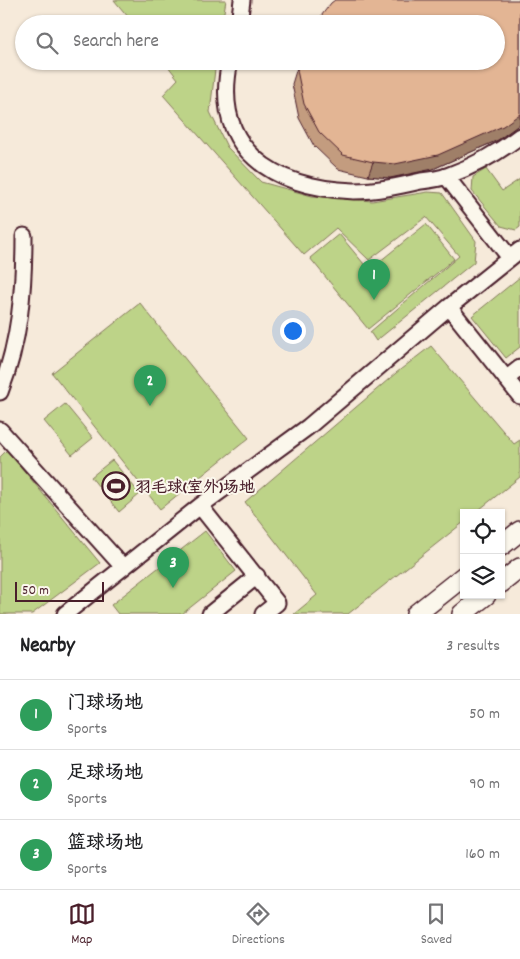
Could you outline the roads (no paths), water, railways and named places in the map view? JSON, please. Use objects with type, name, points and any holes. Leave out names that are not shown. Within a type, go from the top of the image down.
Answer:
[{"type":"main road","points":[[505,543],[520,531]]},
{"type":"main road","points":[[505,580],[520,568]]},
{"type":"main road","points":[[416,614],[460,579]]},
{"type":"main road","points":[[462,614],[481,599]]},
{"type":"street","points":[[240,15],[242,0]]},
{"type":"street","points":[[228,70],[226,78],[227,105],[232,126],[244,146],[259,163],[278,175],[320,187],[355,191],[392,188],[446,176],[479,162],[520,136]]},
{"type":"street","points":[[65,614],[200,506],[308,427],[449,307],[515,254],[446,176]]},
{"type":"street","points":[[0,392],[18,331],[24,285],[24,236]]},
{"type":"street","points":[[449,307],[520,396]]},
{"type":"street","points":[[506,379],[520,368]]},
{"type":"street","points":[[0,430],[123,567]]},
{"type":"street","points":[[200,506],[277,602],[263,614]]},
{"type":"street","points":[[210,614],[256,576]]},
{"type":"place","name":"门球场地","points":[[374,300]]},
{"type":"place","name":"足球场地","points":[[150,406]]},
{"type":"place","name":"羽毛球(室外)场地","points":[[116,486]]},
{"type":"place","name":"篮球场地","points":[[173,588]]}]
